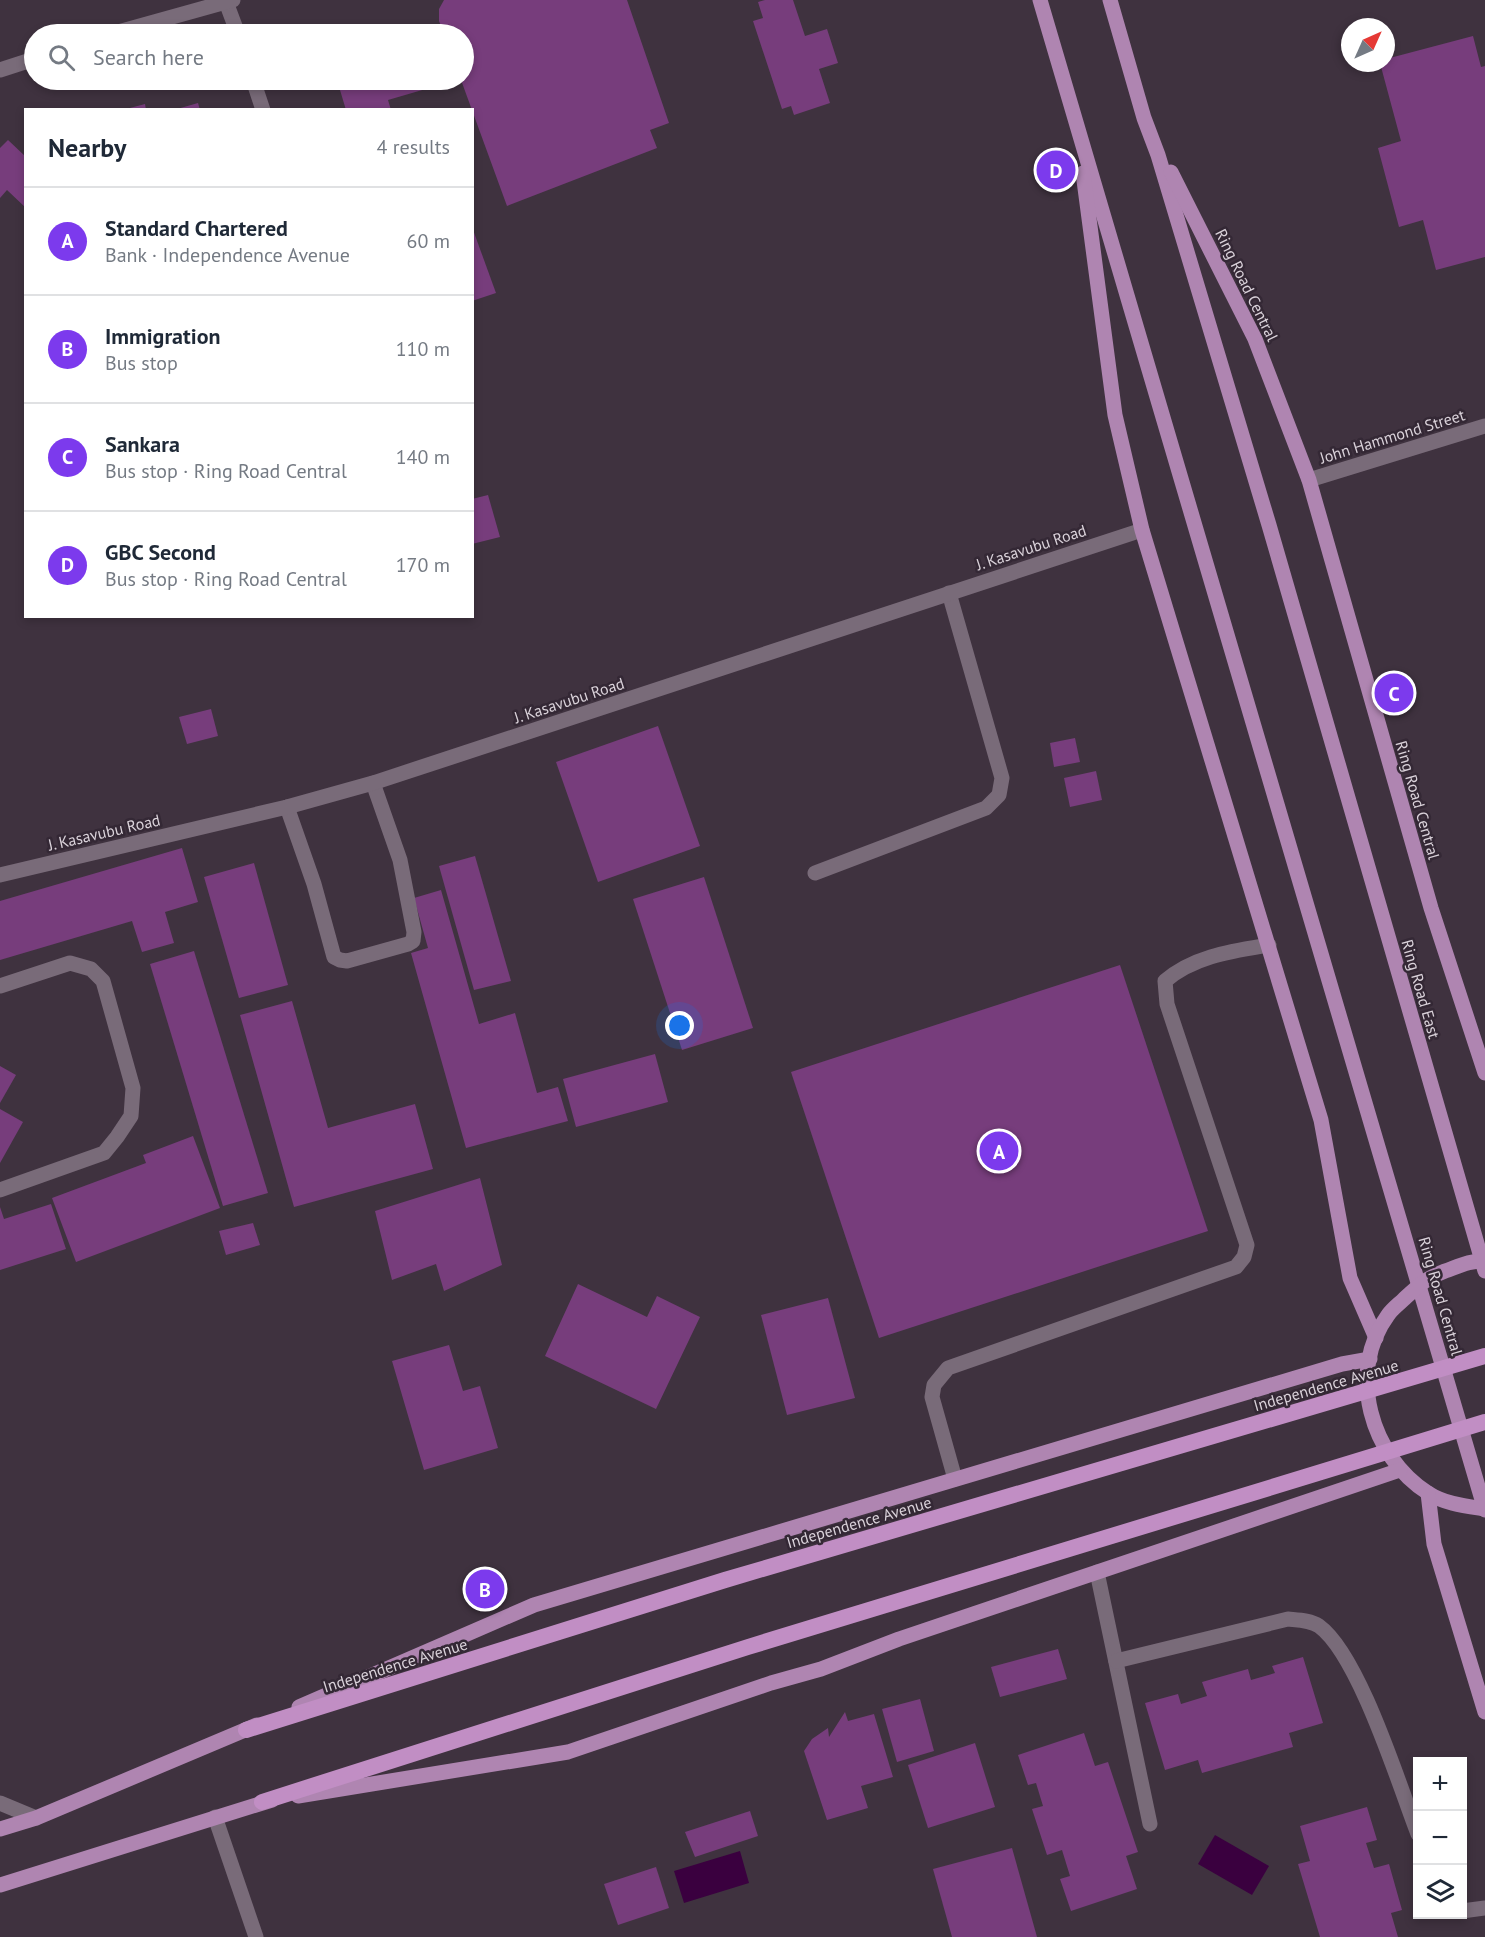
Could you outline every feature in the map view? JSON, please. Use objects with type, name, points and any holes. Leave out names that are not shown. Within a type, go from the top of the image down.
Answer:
[{"type":"highway","name":"Independence Avenue","points":[[246,1730],[725,1580],[1485,1356]]},
{"type":"highway","points":[[262,1802],[748,1647],[1485,1422]]},
{"type":"main road","name":"Ring Road Central","points":[[1040,0],[1485,1510]]},
{"type":"main road","points":[[1110,0],[1144,118]]},
{"type":"main road","name":"Ring Road Central","points":[[1144,118],[1255,339],[1309,480],[1431,908],[1485,1073]]},
{"type":"main road","name":"Ring Road East","points":[[1144,118],[1165,178],[1265,513],[1485,1271]]},
{"type":"main road","name":"Ring Road Central","points":[[1076,125],[1115,415],[1142,530],[1321,1120],[1350,1278],[1376,1338]]},
{"type":"main road","points":[[1485,1261],[1475,1261],[1426,1278],[1388,1315],[1376,1338],[1370,1359],[1368,1389],[1372,1418],[1383,1446],[1400,1470],[1428,1493],[1451,1504],[1485,1510]]},
{"type":"main road","name":"Independence Avenue","points":[[0,1829],[36,1818],[246,1730],[534,1605],[1342,1364],[1370,1359]]},
{"type":"main road","points":[[0,1885],[262,1802],[568,1752],[771,1683],[821,1669],[910,1635],[1400,1470]]},
{"type":"main road","points":[[1428,1493],[1434,1544],[1485,1712]]},
{"type":"street","points":[[147,24],[230,1],[236,24]]},
{"type":"street","points":[[0,70],[24,62]]},
{"type":"street","points":[[256,90],[262,108]]},
{"type":"street","name":"John Hammond Street","points":[[1309,480],[1485,426]]},
{"type":"street","name":"J. Kasavubu Road","points":[[0,875],[287,807],[373,783],[1142,530]]},
{"type":"street","points":[[815,873],[986,808],[999,795],[1002,778],[949,593]]},
{"type":"street","points":[[287,807],[314,884],[334,957],[346,961],[408,944],[413,941],[414,932],[400,860],[373,783]]},
{"type":"street","points":[[955,1479],[932,1397],[934,1385],[948,1368],[1236,1267],[1244,1257],[1247,1245],[1167,1004],[1165,981],[1179,969],[1226,952],[1269,945]]},
{"type":"street","points":[[0,986],[70,963],[91,969],[104,981],[134,1088],[131,1116],[104,1153],[0,1190]]},
{"type":"street","points":[[1097,1572],[1150,1824]]},
{"type":"street","points":[[1116,1662],[1288,1619],[1308,1621],[1320,1627],[1350,1667],[1366,1700],[1413,1821]]},
{"type":"street","points":[[0,1803],[36,1818]]},
{"type":"street","points":[[215,1817],[256,1937]]},
{"type":"street","points":[[1467,1910],[1485,1908]]},
{"type":"shaded area","points":[[1215,1835],[1269,1866],[1252,1895],[1198,1864]]},
{"type":"shaded area","points":[[740,1851],[749,1883],[684,1903],[674,1871]]},
{"type":"building","points":[[444,0],[627,0],[669,123],[650,130],[657,148],[507,206],[474,116],[474,108],[471,108],[465,90],[474,90],[474,24],[440,24],[439,9]]},
{"type":"building","points":[[793,0],[805,36],[827,29],[838,63],[819,69],[830,103],[794,115],[791,106],[782,109],[753,21],[763,18],[758,2]]},
{"type":"building","points":[[1473,36],[1481,67],[1485,66],[1485,257],[1436,270],[1423,220],[1399,227],[1378,148],[1401,141],[1382,72],[1395,72],[1395,57]]},
{"type":"building","points":[[340,90],[422,90],[388,100],[390,108],[345,108]]},
{"type":"building","points":[[198,103],[199,108],[180,108]]},
{"type":"building","points":[[145,104],[146,108],[130,108]]},
{"type":"building","points":[[8,140],[24,155],[24,206],[7,190],[0,198],[0,148]]},
{"type":"building","points":[[474,232],[496,293],[474,300]]},
{"type":"building","points":[[488,495],[500,537],[474,544],[474,498]]},
{"type":"building","points":[[211,709],[218,736],[187,744],[179,717]]},
{"type":"building","points":[[658,726],[700,846],[598,882],[556,762]]},
{"type":"building","points":[[1075,738],[1080,762],[1054,767],[1050,743]]},
{"type":"building","points":[[1096,771],[1102,800],[1070,807],[1064,778]]},
{"type":"building","points":[[182,848],[198,902],[165,912],[174,943],[142,952],[132,921],[0,960],[0,901]]},
{"type":"building","points":[[475,856],[511,981],[474,990],[439,866]]},
{"type":"building","points":[[254,863],[288,985],[239,998],[204,877]]},
{"type":"building","points":[[704,877],[753,1028],[682,1050],[633,899]]},
{"type":"building","points":[[441,890],[479,1024],[515,1013],[537,1093],[558,1087],[568,1121],[466,1148],[411,953],[428,948],[414,898]]},
{"type":"building","points":[[194,951],[268,1193],[223,1206],[150,964]]},
{"type":"building","points":[[1120,965],[1208,1231],[879,1338],[791,1072]]},
{"type":"building","points":[[292,1001],[328,1128],[415,1104],[433,1169],[294,1207],[240,1015]]},
{"type":"building","points":[[655,1054],[668,1102],[576,1127],[563,1079]]},
{"type":"building","points":[[0,1066],[16,1075],[0,1103]]},
{"type":"building","points":[[0,1109],[23,1122],[0,1163]]},
{"type":"building","points":[[193,1136],[220,1208],[76,1262],[52,1198],[146,1163],[143,1155]]},
{"type":"building","points":[[480,1178],[502,1265],[444,1291],[436,1264],[392,1280],[375,1211]]},
{"type":"building","points":[[51,1204],[66,1249],[0,1270],[0,1207],[4,1219]]},
{"type":"building","points":[[253,1223],[260,1245],[226,1255],[219,1231]]},
{"type":"building","points":[[578,1284],[647,1317],[657,1296],[700,1317],[656,1409],[545,1356]]},
{"type":"building","points":[[828,1298],[855,1398],[787,1415],[761,1315]]},
{"type":"building","points":[[449,1345],[463,1391],[480,1386],[498,1448],[424,1470],[392,1361]]},
{"type":"building","points":[[1058,1649],[1067,1679],[1000,1697],[991,1667]]},
{"type":"building","points":[[1303,1657],[1323,1723],[1289,1733],[1293,1747],[1202,1773],[1198,1760],[1165,1770],[1145,1703],[1178,1694],[1181,1704],[1207,1696],[1202,1682],[1248,1669],[1251,1680],[1275,1673],[1272,1666]]},
{"type":"building","points":[[920,1699],[934,1751],[897,1762],[882,1709]]},
{"type":"building","points":[[845,1712],[848,1721],[874,1714],[893,1777],[861,1786],[868,1808],[827,1820],[804,1751],[812,1739],[828,1728],[829,1737]]},
{"type":"building","points":[[1084,1733],[1095,1766],[1108,1762],[1138,1852],[1126,1856],[1137,1889],[1071,1911],[1060,1879],[1070,1876],[1062,1850],[1047,1855],[1032,1809],[1043,1806],[1036,1783],[1028,1785],[1018,1755]]},
{"type":"building","points":[[975,1743],[995,1807],[928,1828],[908,1765]]},
{"type":"building","points":[[1367,1807],[1377,1840],[1366,1843],[1374,1868],[1389,1864],[1402,1910],[1391,1913],[1398,1937],[1320,1937],[1298,1864],[1310,1861],[1300,1826]]},
{"type":"building","points":[[750,1811],[758,1836],[695,1857],[685,1832]]},
{"type":"building","points":[[1012,1848],[1037,1937],[952,1937],[933,1869]]},
{"type":"building","points":[[656,1867],[669,1908],[618,1925],[604,1884]]},
{"type":"place","name":"GBC Second","points":[[1056,170]]},
{"type":"place","name":"Sankara","points":[[1394,693]]},
{"type":"place","name":"Standard Chartered","points":[[999,1151]]},
{"type":"place","name":"Immigration","points":[[485,1589]]}]
